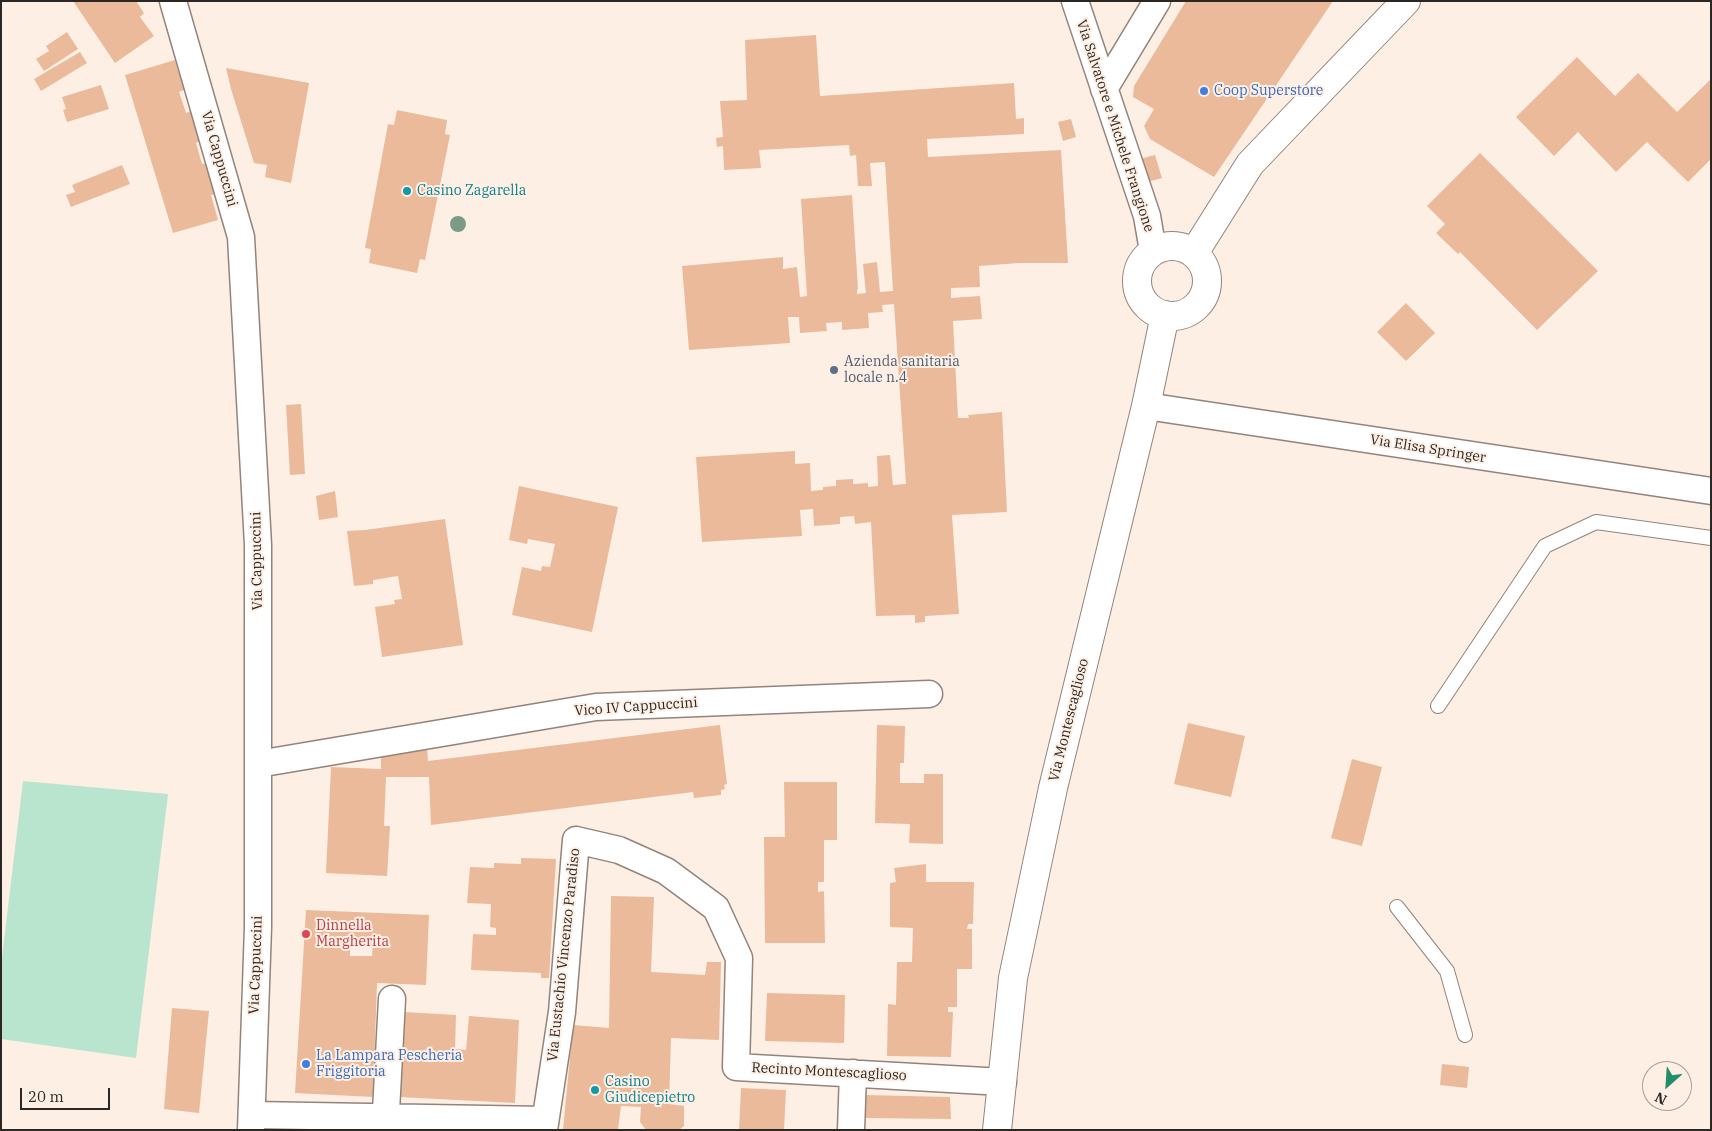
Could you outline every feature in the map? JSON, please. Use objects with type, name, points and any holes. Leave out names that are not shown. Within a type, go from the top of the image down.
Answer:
[{"type":"main road","points":[[1194,253],[1250,164],[1406,1]]},
{"type":"main road","points":[[1165,246],[1177,246],[1194,253],[1204,266],[1207,276],[1207,287],[1203,298],[1196,306],[1188,313],[1177,316],[1165,315],[1154,311],[1144,303],[1138,292],[1137,281],[1139,269],[1144,258],[1153,251],[1165,246]]},
{"type":"main road","name":"Via Montescaglioso","points":[[997,1130],[1013,978],[1053,788],[1146,406],[1165,315]]},
{"type":"street","name":"Via Cappuccini","points":[[173,1],[241,237],[258,545],[258,927],[251,1122]]},
{"type":"street","name":"Via Salvatore e Michele Frangione","points":[[1075,1],[1146,216],[1153,251]]},
{"type":"street","points":[[1104,89],[1157,1]]},
{"type":"street","name":"Via Elisa Springer","points":[[1146,406],[1711,491]]},
{"type":"street","name":"Vico IV Cappuccini","points":[[258,764],[596,707],[929,694]]},
{"type":"street","name":"Recinto Montescaglioso","points":[[576,840],[619,850],[666,871],[716,908],[739,958],[736,1067],[1003,1082]]},
{"type":"street","name":"Via Eustachio Vincenzo Paradiso","points":[[545,1125],[562,1012],[576,840]]},
{"type":"street","points":[[385,1124],[392,999]]},
{"type":"street","points":[[851,1130],[853,1073]]},
{"type":"street","points":[[251,1122],[545,1125]]},
{"type":"lane","points":[[1438,706],[1545,546],[1596,522],[1711,538]]},
{"type":"lane","points":[[1397,907],[1447,971],[1464,1035]]},
{"type":"green space","points":[[23,781],[168,794],[136,1058],[1,1039],[1,966]]},
{"type":"building","points":[[73,1],[136,1],[144,13],[140,17],[154,36],[115,63]]},
{"type":"building","name":"Coop Superstore","points":[[1186,1],[1333,1],[1214,177],[1150,139],[1144,126],[1154,109],[1133,97],[1134,86]]},
{"type":"building","points":[[67,32],[78,49],[44,71],[36,59],[49,51],[46,46]]},
{"type":"building","points":[[816,35],[820,96],[1014,83],[1016,119],[1024,118],[1024,134],[927,139],[928,157],[1061,150],[1068,263],[1019,263],[979,266],[980,287],[951,288],[951,298],[980,296],[982,319],[953,321],[958,418],[969,418],[968,415],[1002,412],[1007,512],[952,515],[959,614],[925,616],[925,622],[915,623],[915,615],[876,616],[871,522],[855,524],[854,516],[840,517],[840,524],[814,526],[813,509],[800,510],[802,536],[702,542],[696,457],[795,451],[795,464],[810,463],[811,491],[823,490],[823,487],[836,486],[836,480],[853,479],[853,484],[868,483],[868,487],[878,486],[877,456],[890,455],[893,485],[906,484],[894,304],[882,305],[883,312],[868,313],[869,328],[842,330],[842,322],[826,323],[827,331],[800,333],[799,317],[788,317],[790,343],[689,350],[682,266],[783,257],[783,269],[797,267],[800,297],[807,296],[801,199],[852,195],[857,294],[866,293],[863,264],[877,262],[880,292],[893,291],[885,162],[870,163],[872,186],[858,186],[856,155],[850,156],[849,145],[759,150],[761,168],[724,170],[723,146],[717,147],[716,138],[723,137],[720,101],[747,100],[745,40]]},
{"type":"building","points":[[80,52],[87,63],[41,91],[34,79]]},
{"type":"building","points":[[1577,57],[1615,96],[1638,73],[1677,112],[1711,79],[1711,159],[1688,182],[1647,142],[1616,172],[1578,132],[1554,156],[1516,117]]},
{"type":"building","points":[[175,60],[184,90],[179,92],[186,113],[191,111],[200,141],[196,143],[202,164],[207,163],[216,194],[211,195],[218,220],[173,233],[125,75]]},
{"type":"building","points":[[226,68],[309,83],[291,183],[265,177],[267,165],[254,163]]},
{"type":"building","points":[[101,85],[109,109],[67,122],[63,110],[66,109],[62,97]]},
{"type":"building","name":"Casino Zagarella","points":[[397,110],[447,120],[445,134],[450,135],[425,260],[420,259],[417,273],[369,263],[371,249],[365,248],[388,124],[394,125]]},
{"type":"building","points":[[1071,119],[1076,137],[1063,141],[1058,122]]},
{"type":"building","points":[[1480,153],[1598,271],[1537,330],[1460,252],[1458,254],[1436,233],[1445,224],[1427,206]]},
{"type":"building","points":[[1155,155],[1162,178],[1147,182],[1140,159]]},
{"type":"building","points":[[122,165],[130,184],[71,207],[66,195],[75,192],[72,185]]},
{"type":"building","points":[[1406,303],[1435,333],[1406,361],[1377,332]]},
{"type":"building","points":[[301,404],[305,474],[290,475],[286,405]]},
{"type":"building","points":[[519,486],[618,507],[592,632],[512,615],[522,567],[541,571],[542,566],[550,567],[555,544],[528,539],[527,544],[509,540]]},
{"type":"building","points":[[335,491],[338,517],[319,520],[316,496]]},
{"type":"building","points":[[445,519],[463,645],[382,657],[375,607],[395,604],[394,600],[402,599],[398,576],[373,580],[373,584],[354,586],[347,531]]},
{"type":"building","points":[[1188,723],[1245,736],[1231,797],[1174,784]]},
{"type":"building","points":[[720,725],[727,784],[724,785],[725,789],[721,790],[721,795],[694,798],[693,792],[431,825],[429,777],[386,777],[384,826],[390,826],[387,876],[326,873],[331,767],[381,769],[381,752],[427,747],[428,761]]},
{"type":"building","points":[[877,725],[905,726],[904,763],[900,763],[900,783],[924,783],[924,774],[943,774],[943,844],[909,843],[910,824],[875,823]]},
{"type":"building","points":[[1352,759],[1382,767],[1362,846],[1331,838]]},
{"type":"building","points":[[784,782],[837,782],[837,840],[824,840],[824,882],[818,882],[818,892],[824,891],[825,943],[765,943],[764,837],[785,837]]},
{"type":"building","points":[[521,858],[556,859],[549,978],[541,978],[541,973],[471,970],[473,934],[496,935],[496,928],[490,927],[491,904],[467,903],[470,867],[494,868],[494,863],[521,864]]},
{"type":"building","points":[[926,864],[926,882],[974,882],[973,924],[968,924],[967,929],[972,929],[972,969],[957,969],[957,1007],[948,1007],[948,1012],[953,1012],[951,1057],[887,1056],[888,1004],[896,1005],[897,962],[912,962],[913,928],[890,927],[890,883],[896,882],[894,868]]},
{"type":"building","points":[[611,896],[654,897],[651,972],[705,975],[707,962],[721,962],[719,1040],[671,1038],[669,1104],[684,1106],[684,1126],[679,1130],[646,1130],[640,1122],[641,1107],[621,1106],[618,1130],[563,1130],[573,1025],[609,1028]]},
{"type":"building","points":[[306,910],[429,915],[426,985],[377,983],[373,1097],[295,1093]],"holes":[[[350,942],[373,943],[372,956],[350,956]]]},
{"type":"building","points":[[767,993],[845,995],[844,1043],[765,1041]]},
{"type":"building","points":[[172,1008],[209,1011],[199,1113],[164,1109]]},
{"type":"building","points":[[404,1012],[456,1015],[455,1049],[466,1050],[469,1016],[519,1020],[515,1103],[399,1097]]},
{"type":"building","points":[[1442,1064],[1469,1067],[1467,1088],[1440,1085]]},
{"type":"building","points":[[741,1088],[786,1090],[784,1130],[739,1130]]},
{"type":"building","points":[[865,1095],[950,1097],[951,1119],[864,1118]]},
{"type":"place","name":"Coop Superstore","points":[[1204,91]]},
{"type":"place","name":"Casino Zagarella","points":[[407,191]]},
{"type":"place","name":"Azienda sanitaria locale n.4","points":[[834,370]]},
{"type":"place","name":"Dinnella Margherita","points":[[306,934]]},
{"type":"place","name":"La Lampara Pescheria Friggitoria","points":[[306,1064]]},
{"type":"place","name":"Casino Giudicepietro","points":[[595,1090]]}]
